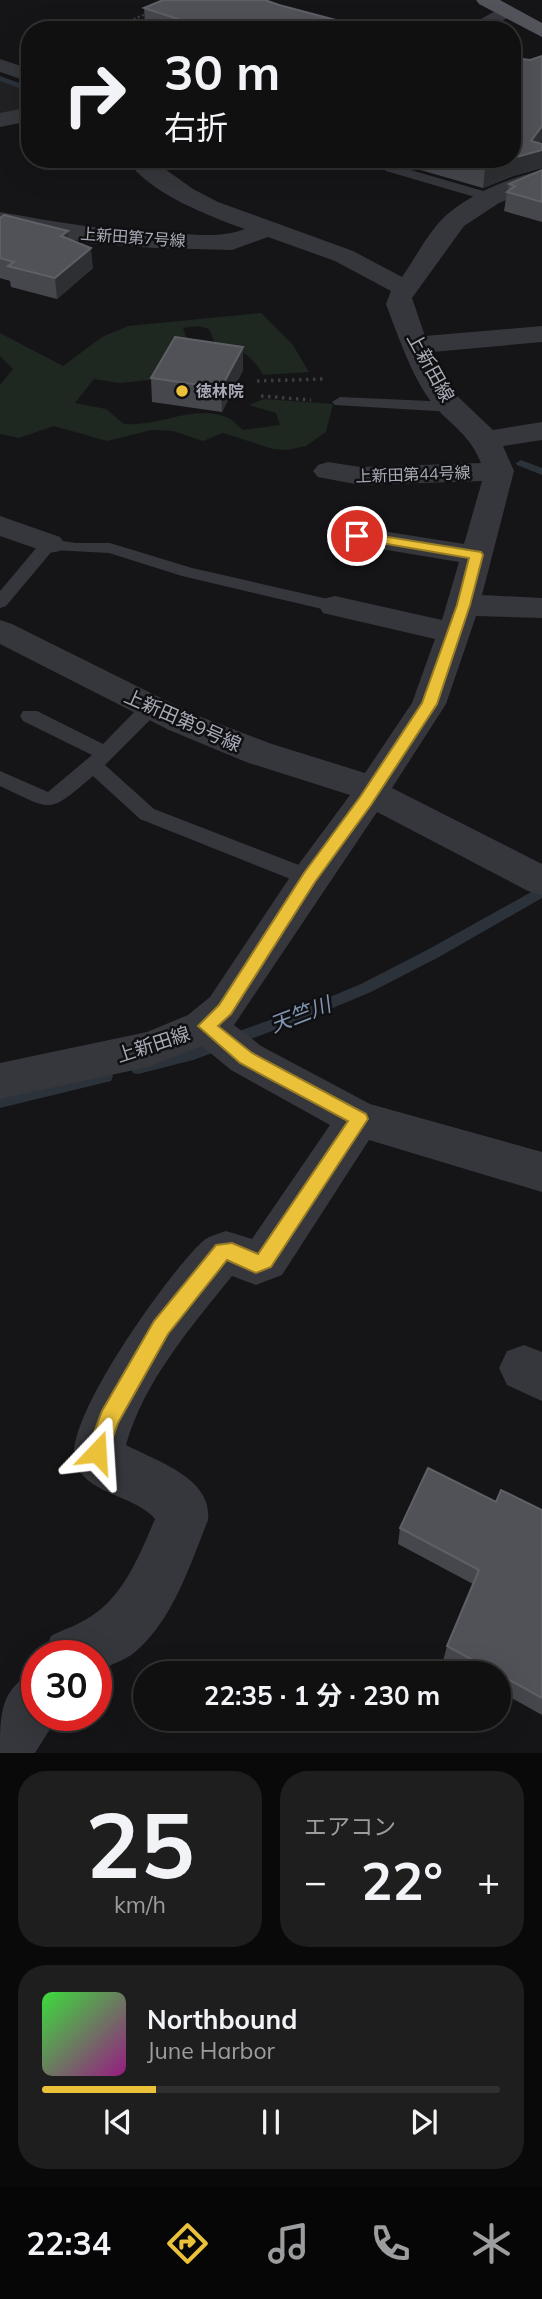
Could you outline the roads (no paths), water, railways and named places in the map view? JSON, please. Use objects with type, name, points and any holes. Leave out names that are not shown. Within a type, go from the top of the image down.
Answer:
[{"type":"main road","points":[[485,0],[542,31]]},
{"type":"street","points":[[491,21],[506,11]]},
{"type":"street","points":[[0,120],[21,116]]},
{"type":"street","points":[[147,168],[200,202],[265,230],[343,256],[405,289],[447,229],[460,217],[492,198],[542,177]]},
{"type":"street","name":"上新田第7号線","points":[[0,219],[89,236],[155,241],[233,243],[265,230]]},
{"type":"street","name":"上新田線","points":[[0,1081],[153,1048],[219,1037],[225,1009],[310,878],[429,704],[458,619],[499,471],[486,440],[443,398],[415,345],[399,304],[399,298],[405,289]]},
{"type":"street","points":[[415,345],[542,334]]},
{"type":"street","points":[[486,440],[542,431]]},
{"type":"street","name":"上新田第44号線","points":[[328,471],[360,476],[499,471]]},
{"type":"street","points":[[0,525],[49,544]]},
{"type":"street","points":[[357,536],[476,555]]},
{"type":"street","points":[[335,606],[458,619],[542,608]]},
{"type":"street","name":"上新田第9号線","points":[[0,631],[150,708],[259,753],[372,791],[541,880]]},
{"type":"street","points":[[219,1037],[359,1119],[542,1172]]},
{"type":"street","points":[[103,1640],[127,1622],[142,1602],[183,1511],[170,1496],[106,1465],[100,1459],[99,1444],[110,1419],[161,1328],[217,1258],[223,1251],[228,1251],[256,1264],[265,1260],[359,1119]]},
{"type":"street","points":[[2,1753],[21,1723]]},
{"type":"lane","points":[[390,168],[492,198]]},
{"type":"lane","points":[[340,402],[452,407]]},
{"type":"lane","points":[[0,602],[49,544],[76,548],[110,548],[188,572],[335,606]]},
{"type":"lane","points":[[0,778],[45,799],[52,799],[99,759],[150,708]]},
{"type":"lane","points":[[30,716],[99,759],[147,814],[310,878]]},
{"type":"waterway","name":"天竺川","points":[[0,78],[21,86]]},
{"type":"waterway","name":"天竺川","points":[[521,463],[542,472]]},
{"type":"waterway","name":"天竺川","points":[[138,1068],[188,1056],[366,988],[434,953],[542,891]]},
{"type":"waterway","name":"天竺川","points":[[0,1101],[105,1076]]},
{"type":"place","name":"徳林院","points":[[182,391]]}]
